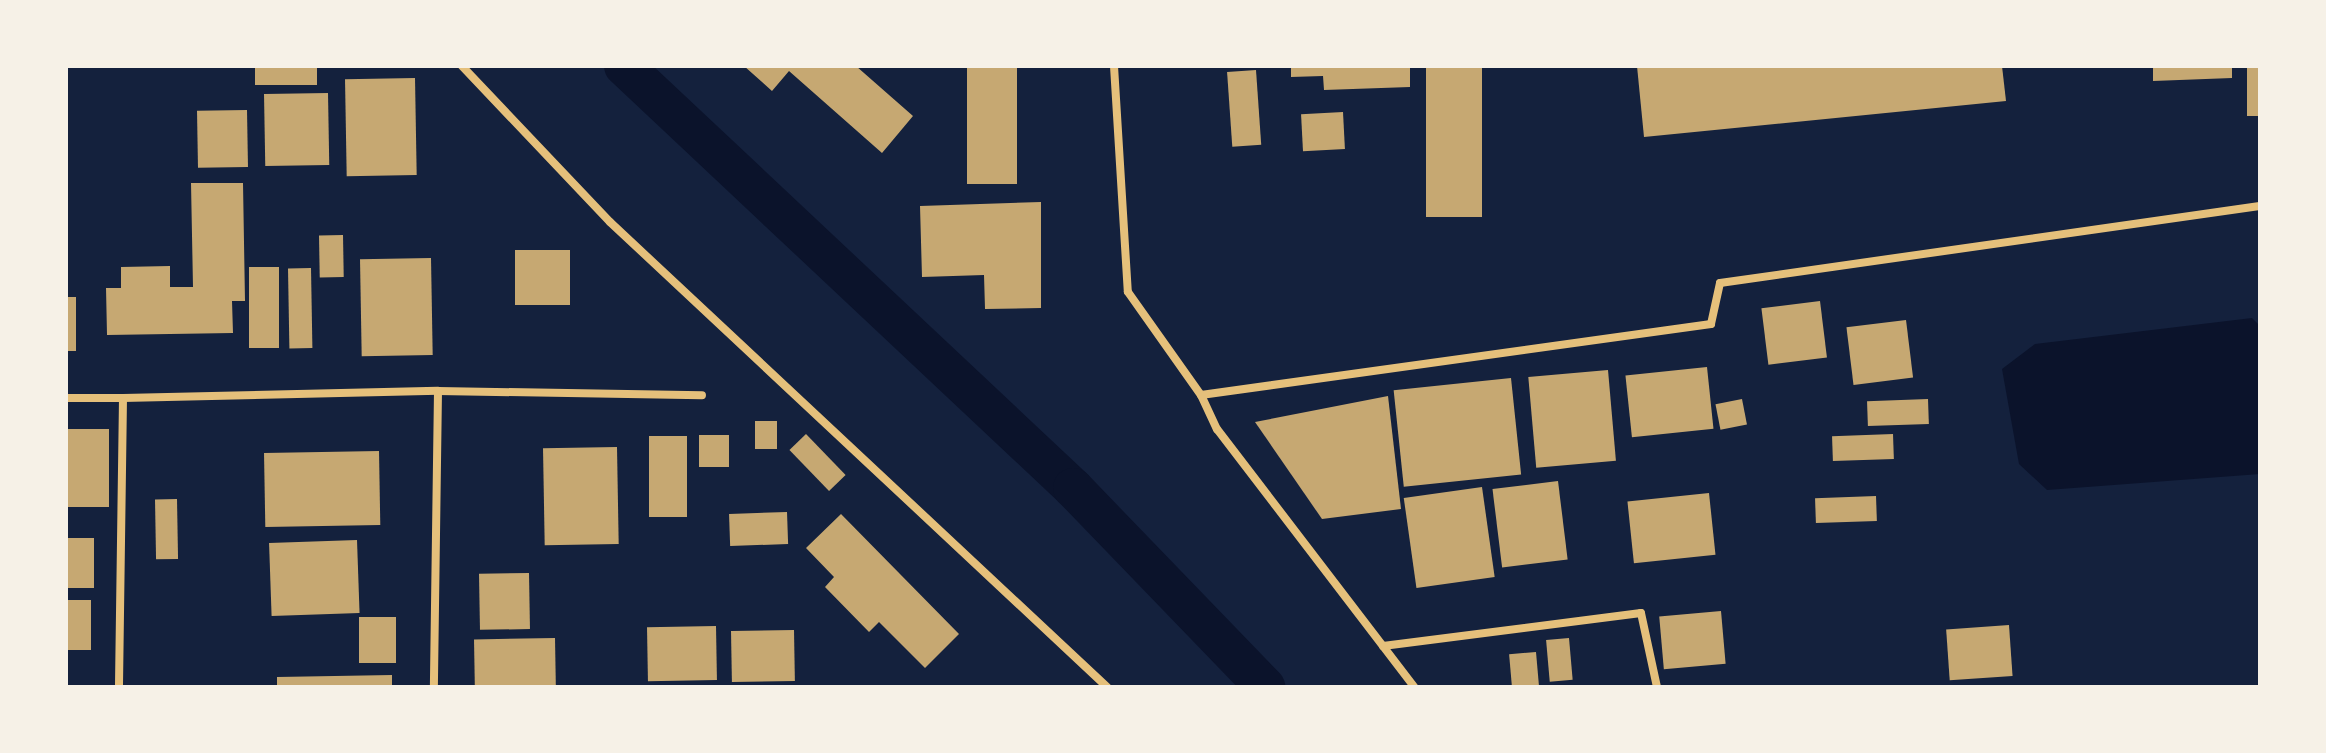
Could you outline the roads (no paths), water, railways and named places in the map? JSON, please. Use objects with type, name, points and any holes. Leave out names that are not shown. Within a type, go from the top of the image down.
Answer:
[{"type":"street","points":[[462,66],[610,222],[1107,687]]},
{"type":"street","points":[[1114,66],[1128,292],[1201,395],[1217,429],[1414,687]]},
{"type":"street","points":[[1201,395],[1711,324],[1720,283],[2260,206]]},
{"type":"street","points":[[434,687],[438,391]]},
{"type":"street","points":[[66,398],[438,391],[702,395]]},
{"type":"street","points":[[119,687],[123,398]]},
{"type":"street","points":[[1383,646],[1641,613],[1657,687]]},
{"type":"water","points":[[2252,318],[2260,326],[2260,474],[2047,490],[2019,464],[2002,369],[2035,344]]},
{"type":"waterway","points":[[624,66],[1073,488],[1265,687]]}]
